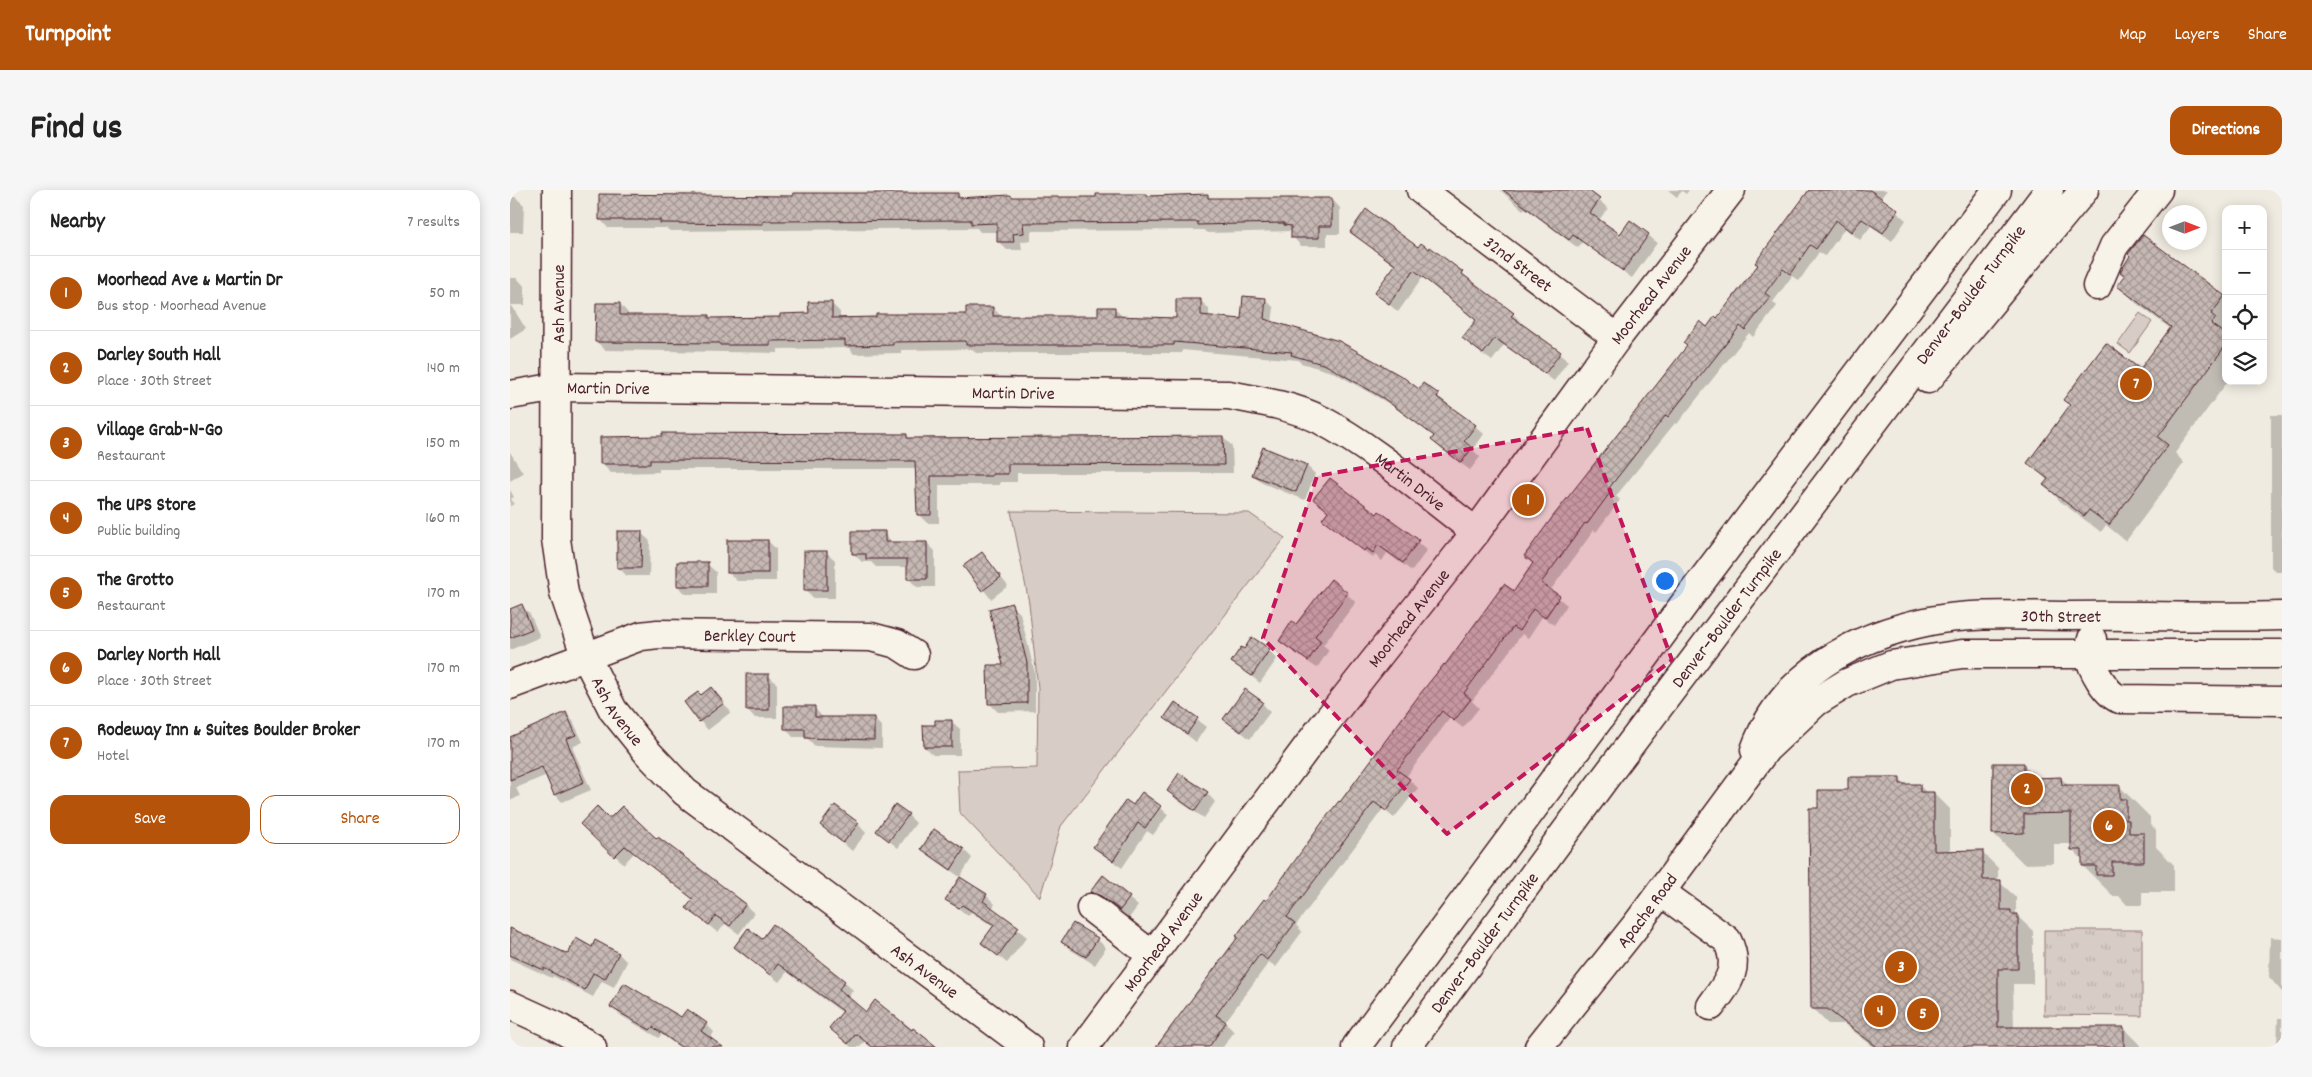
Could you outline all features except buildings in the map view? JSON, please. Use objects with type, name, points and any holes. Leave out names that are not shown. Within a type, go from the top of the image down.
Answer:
[{"type":"main road","name":"Ash Avenue","points":[[557,190],[558,387],[556,539],[564,594],[585,655],[613,710],[647,752],[685,792],[1028,1047]]},
{"type":"main road","name":"32nd Street","points":[[1421,190],[1617,338]]},
{"type":"main road","name":"Moorhead Avenue","points":[[1084,1047],[1319,731],[1476,532],[1617,338],[1730,190]]},
{"type":"main road","points":[[1356,1047],[1688,599],[1996,190]]},
{"type":"main road","name":"Denver–Boulder Turnpike","points":[[1407,1047],[1708,642],[2049,190]]},
{"type":"main road","points":[[1708,642],[2084,190]]},
{"type":"main road","points":[[2097,286],[2114,246],[2158,190]]},
{"type":"main road","name":"Martin Drive","points":[[510,395],[558,387],[1229,396],[1283,405],[1320,420],[1356,441],[1476,532]]},
{"type":"main road","points":[[2098,616],[2089,654],[2104,686],[2111,695],[2120,699],[2282,701]]},
{"type":"main road","name":"30th Street","points":[[1845,650],[1895,630],[1930,621],[1989,617],[2282,616]]},
{"type":"main road","name":"Berkley Court","points":[[510,685],[585,655],[641,636],[658,634],[871,637],[898,644],[914,655]]},
{"type":"main road","name":"Apache Road","points":[[1748,770],[1761,733],[1772,714],[1788,694],[1816,667],[1845,650]]},
{"type":"main road","name":"Apache Road","points":[[1538,1047],[1661,892],[1748,770],[1785,729],[1816,702],[1832,691],[1862,676],[1891,665],[1939,656],[1970,654],[2089,654]]},
{"type":"main road","points":[[2089,654],[2282,654]]},
{"type":"main road","points":[[1661,892],[1726,940],[1732,951],[1733,967],[1729,982],[1712,1006]]},
{"type":"main road","points":[[1091,908],[1153,956]]},
{"type":"main road","points":[[510,1005],[556,1026],[592,1047]]},
{"type":"highlighted area","points":[[1587,428],[1672,660],[1447,834],[1263,638],[1317,476]]},
{"type":"green space","points":[[2140,313],[2152,322],[2130,353],[2118,344]]},
{"type":"green space","points":[[1011,511],[1249,513],[1285,538],[1061,826],[1040,897],[960,813],[958,770],[1037,768],[1038,688],[1029,603]]},
{"type":"green space","points":[[2044,930],[2142,930],[2142,1016],[2044,1015]]},
{"type":"place","name":"Rodeway Inn & Suites Boulder Broker","points":[[2136,384]]},
{"type":"place","name":"Moorhead Ave & Martin Dr","points":[[1528,500]]},
{"type":"place","name":"Darley South Hall","points":[[2027,789]]},
{"type":"place","name":"Darley North Hall","points":[[2109,826]]},
{"type":"place","name":"Village Grab-N-Go","points":[[1901,967]]},
{"type":"place","name":"The UPS Store","points":[[1880,1011]]},
{"type":"place","name":"The Grotto","points":[[1923,1014]]}]
